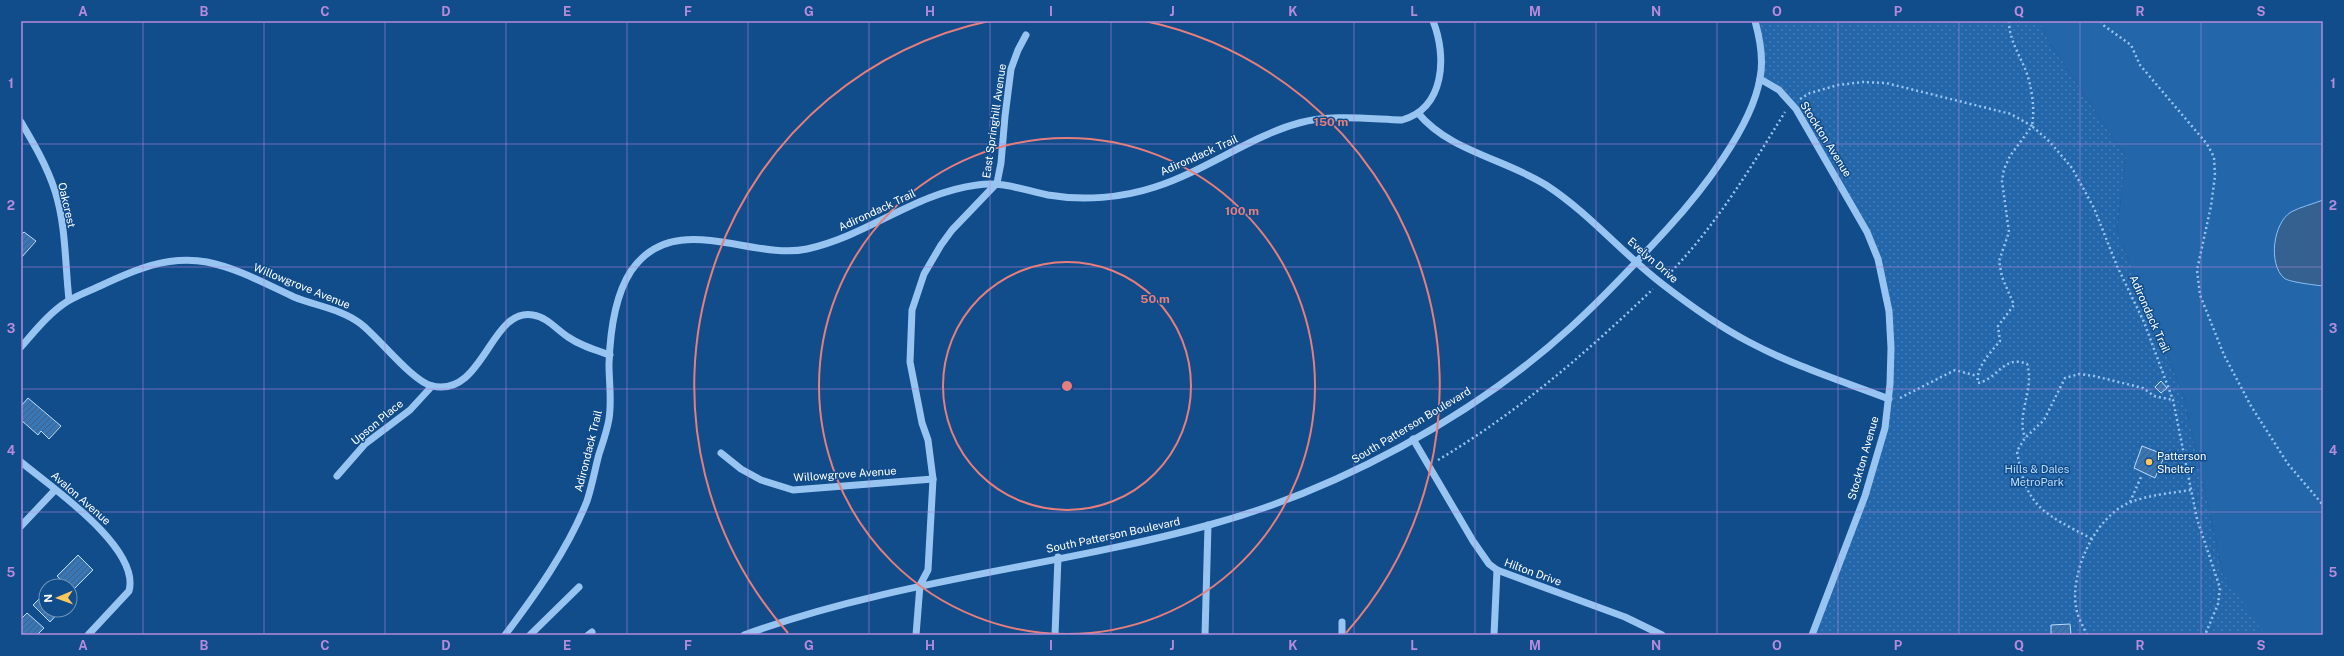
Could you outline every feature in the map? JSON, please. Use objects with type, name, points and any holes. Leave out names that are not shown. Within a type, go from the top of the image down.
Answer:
[{"type":"street","name":"Adirondack Trail","points":[[506,635],[552,568],[574,530],[588,498],[609,420],[611,392],[610,355],[618,303],[623,286],[631,271],[642,258],[656,248],[673,242],[701,239],[721,240],[770,250],[804,250],[845,237],[913,204],[940,194],[969,186],[997,183],[1047,194],[1077,198],[1106,197],[1156,187],[1207,166],[1275,132],[1301,122],[1358,118],[1402,120],[1418,113],[1426,106],[1435,90],[1442,69],[1443,59],[1440,38],[1433,21]]},
{"type":"street","name":"South Patterson Boulevard","points":[[744,635],[809,615],[920,585],[1208,525],[1294,497],[1358,469],[1413,439],[1469,404],[1525,365],[1568,330],[1637,262],[1705,183],[1727,151],[1752,106],[1760,79],[1762,60],[1755,21]]},
{"type":"street","name":"East Springhill Avenue","points":[[916,635],[920,585],[928,570],[933,479],[928,440],[922,423],[910,362],[912,310],[924,274],[940,245],[952,230],[997,183],[1001,164],[1011,69],[1018,50],[1026,35]]},
{"type":"street","name":"Stockton Avenue","points":[[1760,79],[1779,90],[1791,104],[1838,179],[1868,232],[1878,259],[1889,311],[1891,348],[1889,401],[1885,428],[1865,496],[1812,635]]},
{"type":"street","name":"Evelyn Drive","points":[[1418,113],[1430,127],[1457,143],[1514,167],[1546,186],[1592,220],[1660,282],[1747,342],[1786,360],[1889,401]]},
{"type":"street","name":"Oakcrest","points":[[21,122],[42,158],[55,190],[62,221],[69,300]]},
{"type":"street","name":"Willowgrove Avenue","points":[[21,347],[56,310],[69,300],[141,267],[166,261],[206,262],[231,269],[300,299],[343,313],[361,324],[408,369],[432,386]]},
{"type":"street","points":[[432,386],[446,386],[459,381],[468,374],[491,346],[502,329],[512,319],[524,314],[543,318],[582,345],[610,355]]},
{"type":"street","name":"Upson Place","points":[[337,476],[365,444],[410,410],[432,386]]},
{"type":"street","name":"Hilton Drive","points":[[1413,439],[1473,541],[1489,564],[1497,570],[1625,617],[1658,634]]},
{"type":"street","name":"Willowgrove Avenue","points":[[721,453],[741,469],[761,480],[793,490],[933,479]]},
{"type":"street","name":"Avalon Avenue","points":[[21,462],[94,522],[113,543],[129,572],[131,582],[129,591],[88,635]]},
{"type":"street","points":[[21,526],[55,490]]},
{"type":"street","points":[[1205,635],[1208,525]]},
{"type":"street","points":[[1056,635],[1058,557]]},
{"type":"street","points":[[1494,635],[1497,570]]},
{"type":"street","points":[[530,635],[579,587]]},
{"type":"street","points":[[1342,622],[1342,635]]},
{"type":"path","points":[[2009,21],[2009,33],[2026,73],[2035,110],[2032,126],[2010,156],[2004,168],[2002,181],[2009,232],[1999,261],[2002,277],[2014,305],[1998,326],[2000,341],[1982,364],[1977,376],[1978,383],[1984,382],[2006,364],[2019,361],[2027,364],[2031,376],[2021,428],[2025,438]]},
{"type":"path","points":[[2101,21],[2103,25],[2130,45],[2140,65],[2207,144],[2214,157],[2215,176],[2211,206],[2197,270],[2200,295],[2224,355],[2251,406],[2288,464],[2323,505]]},
{"type":"path","name":"Adirondack Trail","points":[[1791,104],[1810,93],[1838,85],[1863,82],[1886,83],[2011,114],[2032,126],[2050,142],[2072,168],[2094,208],[2117,266],[2144,322],[2173,400],[2197,519],[2220,588],[2218,604],[2205,635]]},
{"type":"path","points":[[1429,465],[1507,414],[1568,368],[1660,282],[1698,241],[1727,202],[1791,104]]},
{"type":"path","points":[[1889,401],[1954,370],[1977,376]]},
{"type":"path","points":[[2092,539],[2044,512],[2030,496],[2021,478],[2017,451],[2025,438],[2044,420],[2066,378],[2079,374],[2143,388],[2154,396],[2173,400]]},
{"type":"path","points":[[2087,635],[2076,607],[2077,574],[2092,539],[2104,523],[2130,502],[2141,477]]},
{"type":"path","points":[[2130,502],[2191,490]]},
{"type":"green space","name":"Hills & Dales MetroPark","points":[[1755,21],[2040,21],[2047,38],[2126,158],[2117,231],[2184,397],[2223,573],[2265,635],[1812,635],[1865,496],[1885,428],[1891,348],[1878,259],[1796,109],[1779,91],[1760,79]]},
{"type":"green space","points":[[2040,21],[2323,21],[2323,635],[2263,635],[2223,573],[2184,397],[2117,231],[2126,158],[2047,38]]},
{"type":"shaded area","points":[[2323,200],[2323,286],[2286,279],[2279,272],[2274,254],[2280,225],[2285,217],[2291,212]]},
{"type":"building","points":[[24,232],[36,241],[21,258],[21,235]]},
{"type":"building","points":[[2161,381],[2167,388],[2161,393],[2155,387]]},
{"type":"building","points":[[28,398],[61,426],[49,439],[41,431],[38,435],[21,420],[21,406]]},
{"type":"building","name":"Patterson Shelter","points":[[2142,446],[2165,455],[2155,478],[2134,468]]},
{"type":"building","points":[[78,555],[93,570],[78,585],[78,578],[59,578],[57,576]]},
{"type":"building","points":[[38,600],[38,610],[33,605]]},
{"type":"building","points":[[27,613],[44,628],[37,635],[21,635],[21,619]]},
{"type":"building","points":[[46,618],[54,618],[50,622]]},
{"type":"building","points":[[2070,624],[2071,635],[2051,635],[2051,625]]},
{"type":"place","name":"Patterson Shelter","points":[[2149,462]]}]
